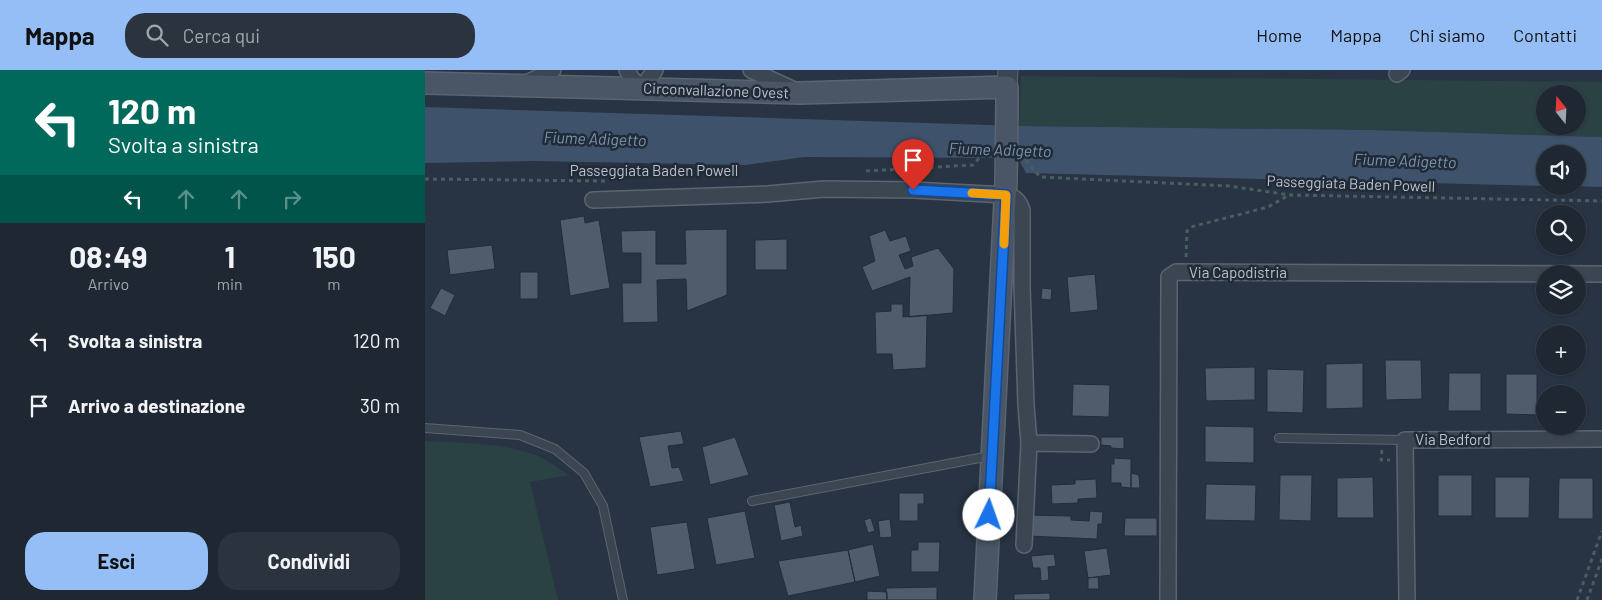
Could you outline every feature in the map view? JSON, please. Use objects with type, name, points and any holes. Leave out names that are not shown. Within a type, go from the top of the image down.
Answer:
[{"type":"main road","name":"Circonvallazione Ovest","points":[[425,83],[800,93],[1007,87]]},
{"type":"main road","points":[[985,600],[1006,188],[1007,87]]},
{"type":"street","points":[[522,85],[553,70]]},
{"type":"street","points":[[627,70],[642,88],[655,70]]},
{"type":"street","points":[[751,70],[800,93]]},
{"type":"street","points":[[593,200],[768,194],[825,189],[1006,188],[1020,202],[1022,210],[1022,286],[1029,443],[1024,545]]},
{"type":"street","name":"Via Capodistria","points":[[1167,600],[1169,277],[1176,272],[1602,274]]},
{"type":"street","name":"Via Bedford","points":[[1407,600],[1405,440],[1602,439]]},
{"type":"street","points":[[1029,443],[1091,444]]},
{"type":"lane","points":[[425,428],[520,435],[555,449],[584,473],[603,506],[623,600]]},
{"type":"lane","points":[[1279,438],[1405,440]]},
{"type":"lane","points":[[752,501],[992,456]]},
{"type":"path","points":[[858,172],[973,165]]},
{"type":"path","name":"Passeggiata Baden Powell","points":[[1041,176],[1229,186],[1290,195],[1602,202]]},
{"type":"path","name":"Passeggiata Baden Powell","points":[[425,179],[613,182]]},
{"type":"path","points":[[1186,272],[1187,231],[1191,228],[1268,207],[1290,195]]},
{"type":"path","points":[[1577,600],[1602,531]]},
{"type":"path","points":[[1587,600],[1602,559]]},
{"type":"green space","points":[[1021,76],[1602,82],[1602,137],[1536,135],[1371,130],[1019,126]]},
{"type":"green space","points":[[425,441],[477,444],[516,449],[540,457],[569,475],[530,482],[558,600],[425,600]]},
{"type":"water","name":"Fiume Adigetto","points":[[425,107],[1019,126],[1371,130],[1602,137],[1602,187],[1586,186],[1586,145],[1536,145],[1536,186],[1026,173],[1018,158],[804,157],[745,165],[534,161],[425,163]]},
{"type":"building","points":[[584,216],[585,223],[599,220],[610,288],[570,296],[560,220]]},
{"type":"building","points":[[727,229],[727,295],[687,311],[686,279],[657,280],[658,322],[623,323],[622,283],[641,283],[641,253],[622,253],[621,231],[656,230],[656,264],[686,264],[685,230]]},
{"type":"building","points":[[885,230],[890,241],[906,236],[911,251],[899,255],[905,269],[913,266],[911,257],[938,248],[954,269],[953,313],[909,317],[910,277],[872,291],[862,267],[875,261],[869,236]]},
{"type":"building","points":[[787,239],[787,270],[755,270],[755,240]]},
{"type":"building","points":[[492,245],[495,269],[450,275],[447,250]]},
{"type":"building","points":[[520,272],[538,272],[538,299],[520,299]]},
{"type":"building","points":[[1095,274],[1098,310],[1070,313],[1067,277]]},
{"type":"building","points":[[441,288],[455,295],[445,316],[430,308]]},
{"type":"building","points":[[1042,288],[1052,289],[1051,300],[1041,299]]},
{"type":"building","points":[[891,304],[903,304],[903,317],[927,315],[926,368],[893,370],[892,354],[876,354],[875,312],[891,311]]},
{"type":"building","points":[[1385,360],[1421,360],[1422,399],[1386,400]]},
{"type":"building","points":[[1363,363],[1363,408],[1326,409],[1326,364]]},
{"type":"building","points":[[1255,367],[1255,400],[1206,401],[1205,368]]},
{"type":"building","points":[[1267,369],[1304,370],[1303,413],[1267,412]]},
{"type":"building","points":[[1449,373],[1481,373],[1481,411],[1448,411]]},
{"type":"building","points":[[1506,374],[1536,374],[1536,415],[1506,414]]},
{"type":"building","points":[[1073,384],[1110,385],[1109,417],[1072,416]]},
{"type":"building","points":[[1205,426],[1254,427],[1254,463],[1205,462]]},
{"type":"building","points":[[681,431],[684,444],[668,446],[672,468],[679,467],[684,481],[650,487],[639,437]]},
{"type":"building","points":[[735,437],[749,475],[710,485],[702,447]]},
{"type":"building","points":[[1101,437],[1124,437],[1124,449],[1101,445]]},
{"type":"building","points":[[1114,458],[1131,459],[1131,488],[1121,487],[1121,483],[1111,483],[1111,464],[1114,464]]},
{"type":"building","points":[[1131,473],[1139,475],[1140,488],[1131,488]]},
{"type":"building","points":[[1280,475],[1312,475],[1311,521],[1279,520]]},
{"type":"building","points":[[1438,475],[1472,475],[1472,516],[1438,516]]},
{"type":"building","points":[[1373,477],[1374,518],[1337,518],[1337,478]]},
{"type":"building","points":[[1495,477],[1530,477],[1529,518],[1495,518]]},
{"type":"building","points":[[1559,478],[1593,478],[1593,519],[1558,519]]},
{"type":"building","points":[[1096,479],[1097,498],[1078,499],[1078,503],[1052,504],[1051,485],[1075,484],[1075,480]]},
{"type":"building","points":[[1206,484],[1256,485],[1255,521],[1205,520]]},
{"type":"building","points":[[899,493],[924,493],[924,504],[918,504],[918,521],[899,521]]},
{"type":"building","points":[[790,502],[795,527],[801,525],[803,536],[781,541],[774,505]]},
{"type":"building","points":[[745,511],[755,558],[716,565],[707,518]]},
{"type":"building","points":[[1090,511],[1103,512],[1102,524],[1098,524],[1097,539],[1028,536],[1029,515],[1071,516],[1071,520],[1089,521]]},
{"type":"building","points":[[871,518],[875,531],[868,533],[864,520]]},
{"type":"building","points":[[1125,518],[1157,518],[1157,536],[1124,536]]},
{"type":"building","points":[[890,519],[892,537],[880,538],[878,521]]},
{"type":"building","points":[[687,522],[695,569],[657,575],[650,527]]},
{"type":"building","points":[[918,542],[940,542],[939,572],[911,572],[911,550],[918,550]]},
{"type":"building","points":[[873,544],[880,576],[855,582],[848,550]]},
{"type":"building","points":[[1107,548],[1111,575],[1088,578],[1084,551]]},
{"type":"building","points":[[848,550],[855,582],[788,596],[778,561]]},
{"type":"building","points":[[1054,554],[1056,566],[1048,567],[1049,580],[1041,581],[1040,568],[1033,568],[1031,556]]},
{"type":"building","points":[[1098,577],[1099,589],[1088,589],[1088,578]]},
{"type":"building","points":[[937,587],[937,600],[887,600],[886,588]]},
{"type":"building","points":[[867,591],[887,592],[887,600],[867,600]]},
{"type":"building","points":[[1050,593],[1050,600],[1014,600],[1014,594]]},
{"type":"slow traffic","points":[[972,193],[1006,195],[1004,244]]},
{"type":"route","points":[[913,190],[1006,195],[989,515]]}]
